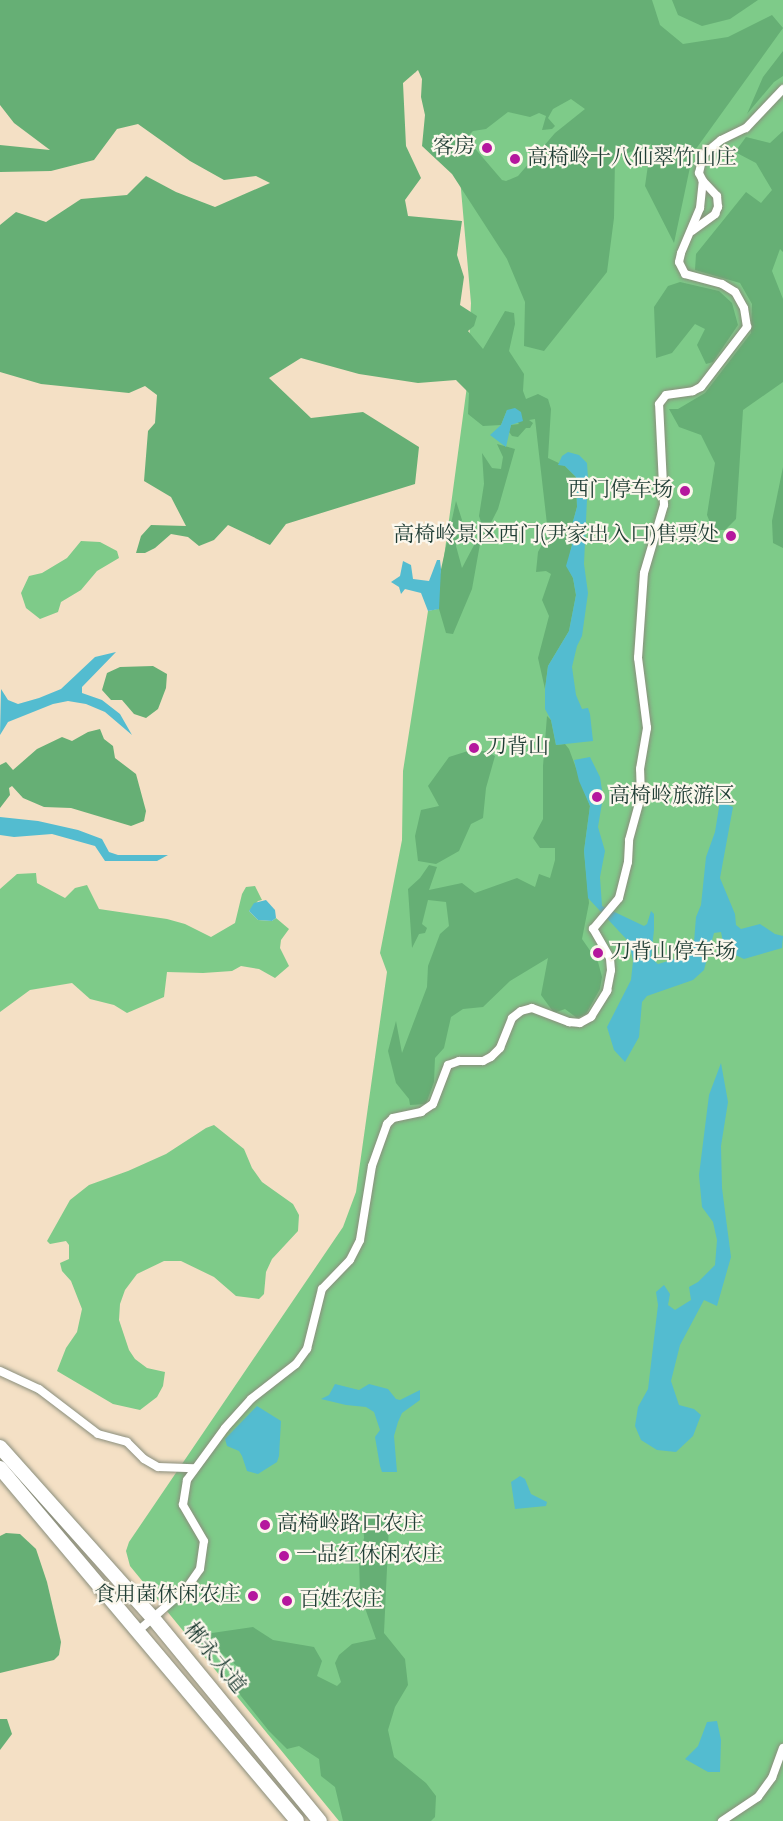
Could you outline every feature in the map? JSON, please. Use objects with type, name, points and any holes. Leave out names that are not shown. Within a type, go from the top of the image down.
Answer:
[{"type":"highway","name":"郴永大道","points":[[0,1447],[153,1618],[320,1821]]},
{"type":"highway","name":"郴永大道","points":[[0,1468],[139,1630],[297,1821]]},
{"type":"street","points":[[687,235],[715,214],[718,207],[717,196],[699,173],[703,155],[722,140],[746,128],[783,89]]},
{"type":"street","points":[[139,1630],[194,1580],[204,1556],[203,1535],[186,1511],[182,1498],[187,1480],[194,1468],[251,1399],[296,1364],[307,1349],[322,1289],[330,1278],[350,1260],[360,1240],[372,1166],[384,1128],[390,1120],[421,1112],[433,1104],[448,1065],[459,1061],[483,1061],[491,1057],[500,1048],[512,1018],[520,1011],[532,1008],[569,1022],[580,1023],[591,1017],[607,991],[612,970],[610,958],[592,929],[619,898],[628,862],[629,840],[641,796],[640,769],[646,728],[638,658],[644,573],[664,505],[659,404],[666,395],[693,391],[700,387],[747,327],[744,308],[735,292],[722,284],[684,274],[681,269],[681,253],[700,208],[703,181]]},
{"type":"street","points":[[0,1371],[39,1389],[98,1434],[127,1442],[144,1459],[158,1467],[194,1468]]},
{"type":"street","points":[[722,1821],[758,1797],[772,1779],[783,1748]]},
{"type":"green space","points":[[0,0],[652,0],[660,25],[683,44],[728,37],[772,15],[783,28],[693,153],[674,243],[645,186],[651,144],[615,158],[614,218],[607,272],[544,351],[524,346],[525,302],[507,259],[452,174],[422,146],[425,115],[421,97],[422,79],[418,70],[403,83],[406,146],[421,178],[405,200],[408,216],[462,221],[457,255],[464,277],[460,305],[477,316],[474,326],[468,331],[483,349],[505,311],[514,313],[515,324],[509,351],[524,374],[523,391],[526,399],[538,394],[548,399],[551,409],[548,458],[565,466],[576,477],[577,507],[569,536],[572,545],[567,566],[573,578],[576,595],[569,631],[548,666],[545,689],[538,658],[549,616],[542,600],[551,574],[546,571],[536,572],[538,552],[548,533],[535,419],[529,420],[533,423],[530,428],[526,428],[518,437],[512,436],[509,432],[511,425],[519,424],[507,410],[501,425],[483,426],[468,414],[469,393],[456,380],[418,383],[359,374],[301,358],[269,378],[311,418],[363,412],[419,447],[415,484],[286,524],[270,545],[228,525],[214,540],[199,546],[188,537],[171,534],[155,548],[145,553],[136,553],[141,536],[151,525],[186,526],[171,497],[144,481],[148,431],[155,423],[157,395],[145,386],[129,393],[41,384],[0,372],[0,225],[16,212],[46,222],[81,199],[127,195],[146,176],[176,192],[215,207],[270,183],[256,176],[224,180],[190,161],[138,124],[117,129],[94,160],[51,171],[0,172],[0,145],[50,150],[14,123],[0,105]],"holes":[[[571,99],[585,109],[555,133],[518,176],[506,181],[502,180],[466,138],[473,131],[486,129],[508,112],[530,117],[539,113],[546,116],[542,130],[552,129],[555,126],[548,118],[553,109]]]},
{"type":"green space","name":"高椅岭旅游区","points":[[645,0],[783,0],[783,1821],[339,1821],[130,1566],[126,1551],[129,1542],[343,1227],[356,1192],[387,972],[380,953],[402,840],[403,771],[428,611],[437,609],[467,386],[471,303],[456,133]]},
{"type":"green space","points":[[672,0],[758,0],[730,19],[702,26],[678,15]]},
{"type":"green space","points":[[783,51],[783,76],[774,82],[747,114],[763,77]]},
{"type":"green space","points":[[783,131],[783,252],[780,249],[772,271],[783,299],[783,382],[743,410],[736,519],[725,530],[713,530],[707,515],[715,463],[701,435],[679,427],[669,409],[678,409],[705,393],[751,333],[752,304],[740,283],[695,270],[696,254],[746,192],[761,203],[772,190],[756,163],[735,152],[746,137],[770,143]]},
{"type":"green space","points":[[680,282],[719,291],[732,303],[738,325],[713,362],[706,364],[697,345],[705,329],[695,324],[672,353],[656,358],[654,307],[668,286]]},
{"type":"green space","points":[[497,444],[515,449],[498,509],[480,544],[472,589],[453,634],[446,633],[439,609],[438,583],[456,501],[462,520],[456,546],[462,568],[483,528],[479,516],[484,484],[482,453],[492,468],[501,469],[503,457]]},
{"type":"green space","points":[[783,467],[783,548],[773,543],[772,521]]},
{"type":"green space","points":[[81,541],[100,542],[117,551],[119,558],[97,571],[81,590],[61,602],[58,612],[40,619],[26,608],[21,593],[29,576],[42,573],[67,558]]},
{"type":"green space","points":[[153,666],[167,674],[166,688],[158,709],[146,718],[134,714],[122,700],[111,700],[102,690],[107,673],[120,667]]},
{"type":"green space","points":[[547,716],[551,720],[556,745],[565,744],[569,749],[590,806],[584,851],[589,903],[582,939],[598,962],[602,977],[600,989],[586,1014],[577,1018],[565,1009],[554,1013],[541,995],[548,958],[510,981],[483,1007],[463,1009],[451,1017],[444,1048],[435,1058],[434,1082],[426,1104],[410,1105],[409,1099],[396,1083],[388,1051],[396,1021],[402,1053],[427,987],[428,966],[440,934],[449,926],[446,902],[428,900],[422,924],[427,928],[425,933],[419,934],[412,948],[408,889],[429,865],[437,867],[429,890],[462,883],[475,893],[517,878],[535,887],[539,874],[550,878],[555,860],[555,848],[540,848],[533,838],[543,819],[543,766]]},
{"type":"green space","points":[[100,729],[104,739],[113,746],[115,758],[136,774],[146,811],[144,821],[131,826],[71,808],[44,807],[23,798],[12,786],[9,788],[10,795],[0,808],[0,765],[6,762],[13,770],[37,749],[62,737],[72,741],[88,732]]},
{"type":"green space","points":[[468,751],[486,751],[495,756],[486,788],[483,818],[471,824],[459,851],[436,864],[418,861],[415,836],[421,810],[439,806],[428,786],[449,757]]},
{"type":"green space","points":[[36,873],[37,883],[65,898],[75,888],[87,885],[99,909],[167,919],[185,924],[211,937],[235,923],[242,894],[246,887],[255,886],[262,900],[258,901],[249,911],[258,920],[272,921],[276,918],[289,929],[281,940],[280,948],[289,966],[275,978],[259,969],[241,966],[232,971],[167,972],[164,997],[127,1013],[114,1005],[90,999],[72,983],[30,990],[0,1012],[0,889],[17,874]]},
{"type":"green space","points":[[214,1125],[244,1149],[252,1168],[262,1182],[293,1204],[299,1215],[298,1231],[272,1259],[266,1272],[264,1294],[259,1299],[236,1296],[214,1277],[181,1261],[164,1261],[137,1274],[125,1290],[120,1304],[119,1320],[129,1350],[135,1359],[147,1368],[165,1372],[163,1386],[157,1397],[140,1410],[113,1404],[57,1371],[66,1348],[77,1332],[82,1309],[71,1281],[62,1271],[60,1263],[69,1259],[69,1245],[66,1241],[50,1244],[47,1241],[70,1200],[89,1185],[166,1154]]},
{"type":"green space","points":[[373,1513],[384,1516],[389,1525],[384,1633],[405,1659],[408,1685],[395,1707],[388,1730],[394,1757],[426,1783],[436,1796],[435,1817],[431,1821],[343,1821],[335,1787],[321,1776],[319,1759],[299,1746],[287,1749],[269,1731],[233,1686],[243,1671],[208,1642],[201,1649],[187,1633],[194,1628],[212,1633],[253,1627],[273,1640],[314,1647],[322,1661],[317,1676],[337,1686],[341,1682],[335,1663],[339,1655],[352,1644],[376,1639],[360,1594],[359,1558],[364,1538],[363,1522]]},
{"type":"green space","points":[[6,1533],[20,1534],[36,1549],[47,1582],[61,1642],[59,1655],[54,1660],[0,1673],[0,1536]]},
{"type":"green space","points":[[0,1719],[7,1719],[12,1734],[0,1750]]},
{"type":"water","points":[[515,408],[521,412],[523,421],[511,425],[506,447],[490,435],[501,425],[507,410]]},
{"type":"water","points":[[568,452],[579,455],[587,463],[584,564],[588,593],[582,636],[572,667],[576,695],[582,709],[588,708],[590,714],[593,741],[556,745],[551,720],[545,709],[548,666],[569,631],[576,595],[573,578],[566,566],[572,545],[569,536],[577,507],[576,477],[565,466],[558,465],[562,456]]},
{"type":"water","points":[[437,560],[440,560],[441,569],[439,609],[428,611],[421,593],[405,589],[401,594],[399,587],[391,582],[400,576],[403,561],[411,565],[413,579],[429,581]]},
{"type":"water","points":[[116,652],[82,687],[82,693],[102,700],[120,714],[132,735],[105,712],[86,704],[68,701],[53,704],[8,722],[0,735],[1,689],[8,700],[18,704],[39,698],[61,689],[95,657]]},
{"type":"water","points":[[590,757],[600,777],[603,797],[598,827],[605,851],[600,877],[602,906],[644,926],[647,924],[651,911],[654,914],[651,958],[658,964],[681,957],[694,942],[706,857],[715,832],[720,801],[733,807],[720,878],[735,914],[736,925],[741,929],[760,924],[775,934],[783,936],[782,948],[744,959],[729,952],[723,942],[721,932],[714,933],[704,970],[693,980],[647,996],[642,1002],[639,1037],[625,1062],[614,1050],[607,1027],[631,980],[633,961],[629,942],[588,898],[584,851],[590,806],[579,781],[574,760]]},
{"type":"water","points":[[0,817],[38,821],[78,830],[102,839],[109,852],[118,855],[168,855],[157,861],[105,861],[95,846],[52,834],[14,837],[0,835]]},
{"type":"water","points":[[266,900],[275,910],[276,918],[272,921],[258,920],[249,911],[254,903]]},
{"type":"water","points":[[721,1063],[728,1102],[721,1146],[722,1188],[731,1257],[717,1306],[704,1300],[680,1345],[671,1381],[679,1405],[694,1409],[701,1415],[693,1436],[676,1452],[657,1450],[641,1440],[635,1426],[638,1407],[648,1389],[658,1305],[656,1292],[664,1285],[670,1294],[668,1305],[675,1310],[691,1300],[689,1287],[698,1282],[715,1265],[717,1240],[713,1222],[702,1207],[699,1175],[709,1095]]},
{"type":"water","points":[[335,1384],[359,1390],[369,1384],[388,1389],[396,1399],[400,1400],[420,1390],[420,1400],[402,1413],[394,1436],[397,1472],[382,1472],[375,1437],[380,1430],[374,1412],[366,1407],[321,1399],[329,1395]]},
{"type":"water","points":[[257,1406],[281,1421],[277,1462],[258,1474],[247,1471],[239,1451],[227,1446],[225,1439]]},
{"type":"water","points":[[520,1476],[525,1479],[531,1494],[547,1502],[546,1506],[515,1509],[511,1482]]},
{"type":"water","points":[[717,1721],[721,1740],[720,1772],[708,1772],[685,1759],[698,1746],[707,1722]]},
{"type":"place","name":"客房","points":[[487,148]]},
{"type":"place","name":"高椅岭十八仙翠竹山庄","points":[[515,159]]},
{"type":"place","name":"西门停车场","points":[[685,491]]},
{"type":"place","name":"高椅岭景区西门(尹家出入口)售票处","points":[[731,536]]},
{"type":"place","name":"刀背山","points":[[474,748]]},
{"type":"place","name":"高椅岭旅游区","points":[[597,797]]},
{"type":"place","name":"刀背山停车场","points":[[598,953]]},
{"type":"place","name":"高椅岭路口农庄","points":[[265,1525]]},
{"type":"place","name":"一品红休闲农庄","points":[[284,1556]]},
{"type":"place","name":"食用菌休闲农庄","points":[[253,1596]]},
{"type":"place","name":"百姓农庄","points":[[287,1601]]}]
